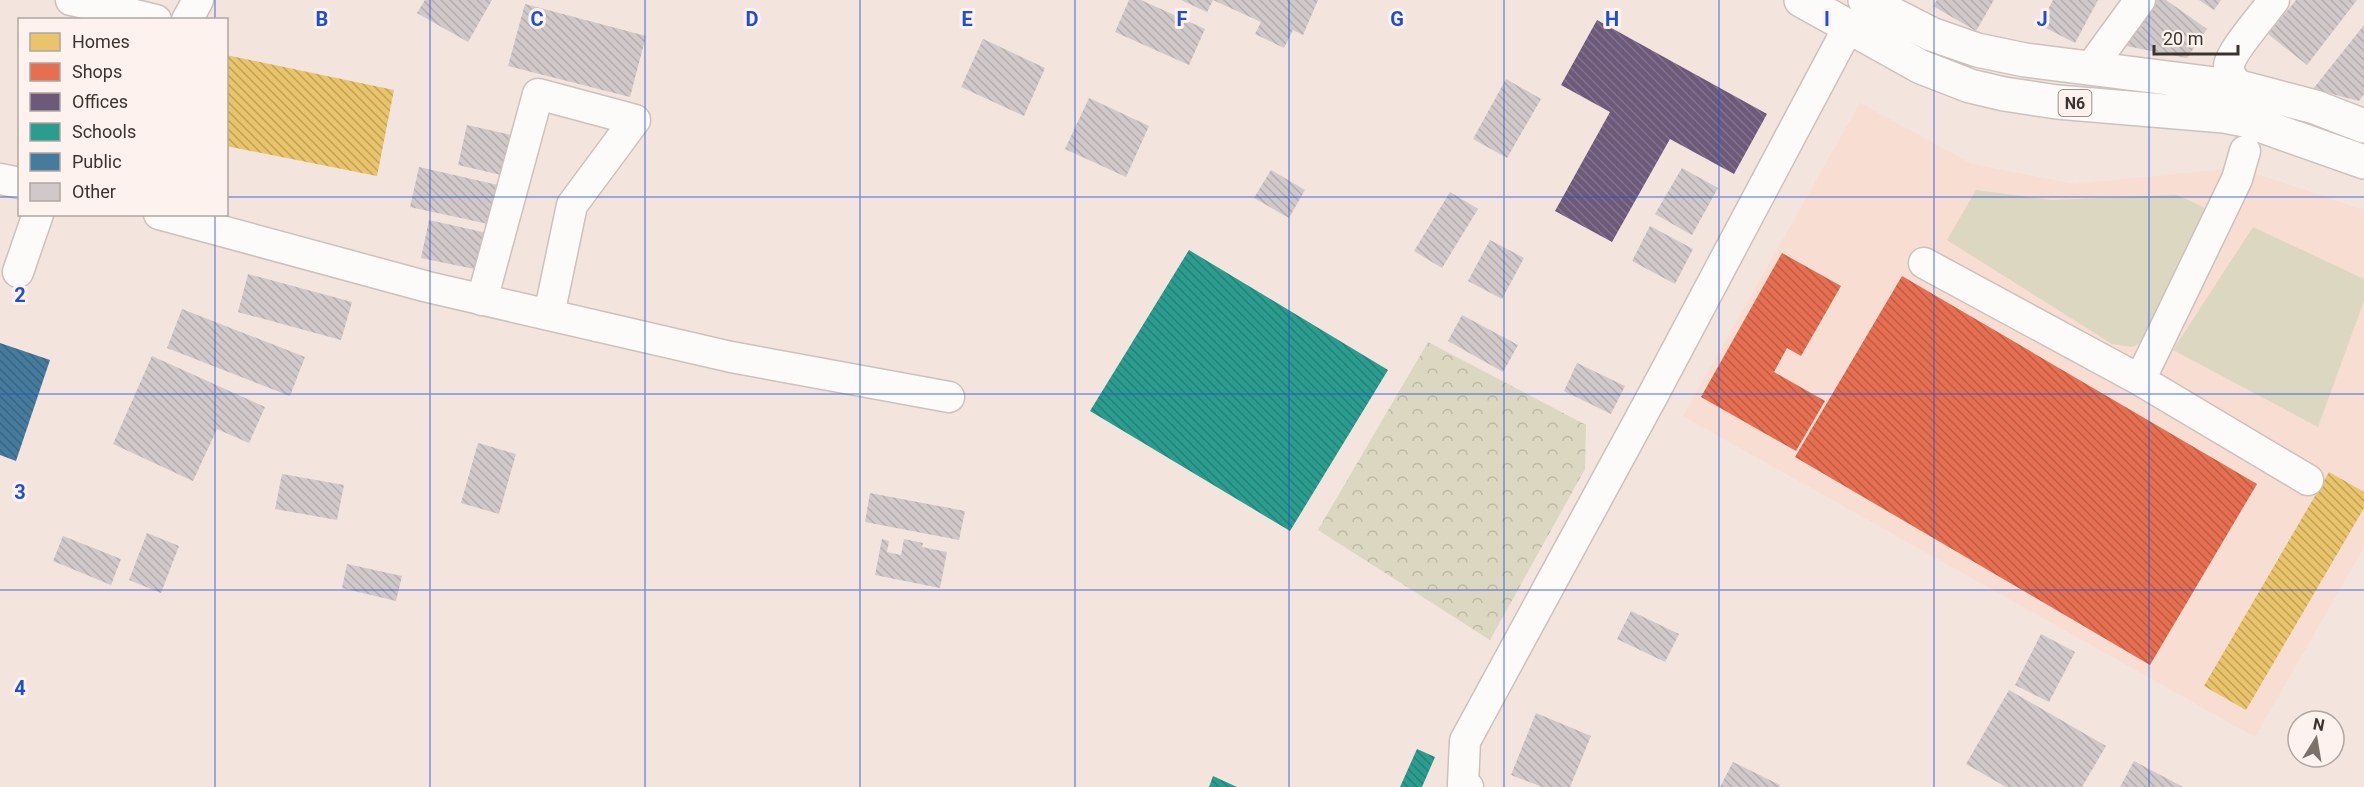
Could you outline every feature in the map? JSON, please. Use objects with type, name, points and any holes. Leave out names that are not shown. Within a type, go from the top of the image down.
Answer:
[{"type":"highway","name":"N6","points":[[1801,0],[1931,34],[1977,50],[2025,60],[2239,87],[2315,107],[2364,126]]},
{"type":"highway","name":"N6","points":[[1857,13],[1921,67],[1970,86],[2057,102],[2224,116],[2245,120],[2364,162]]},
{"type":"street","points":[[71,0],[148,18]]},
{"type":"street","points":[[158,0],[156,6],[160,18]]},
{"type":"street","points":[[2091,67],[2140,0]]},
{"type":"street","points":[[2239,87],[2230,75],[2229,64],[2250,31],[2274,0]]},
{"type":"street","points":[[1464,786],[1465,741],[1857,13]]},
{"type":"street","points":[[482,300],[538,94],[635,120],[572,205],[549,315]]},
{"type":"street","points":[[2140,380],[2236,179],[2245,151]]},
{"type":"street","points":[[0,179],[18,183]]},
{"type":"street","points":[[18,272],[37,216]]},
{"type":"street","points":[[166,216],[482,300],[731,357],[950,397]]},
{"type":"street","points":[[1924,263],[2140,380],[2308,480]]},
{"type":"shaded area","points":[[1860,103],[1972,164],[2074,184],[2239,168],[2364,210],[2364,547],[2255,737],[1683,416]]},
{"type":"green space","points":[[1976,190],[2052,200],[2177,195],[2224,217],[2149,339],[2132,347],[2112,344],[1947,240]]},
{"type":"green space","points":[[2253,227],[2364,279],[2364,301],[2318,427],[2173,350]]},
{"type":"green space","points":[[1428,342],[1586,425],[1585,469],[1490,640],[1318,530]]},
{"type":"building: Homes","points":[[228,55],[394,90],[377,176],[228,146]]},
{"type":"building: Homes","points":[[2329,472],[2364,492],[2364,508],[2246,710],[2204,686]]},
{"type":"building: Shops","points":[[1782,253],[1841,286],[1801,356],[1787,348],[1774,372],[1825,401],[1796,451],[1701,397]]},
{"type":"building: Shops","points":[[1902,276],[2257,484],[2150,665],[1795,457]]},
{"type":"building: Offices","points":[[1597,20],[1767,114],[1734,174],[1670,139],[1612,242],[1555,211],[1610,112],[1561,85]]},
{"type":"building: Schools","points":[[1189,250],[1388,370],[1290,531],[1090,411]]},
{"type":"building: Schools","points":[[1417,749],[1435,757],[1422,787],[1400,787]]},
{"type":"building: Schools","points":[[1213,776],[1237,787],[1209,787]]},
{"type":"building: Public","points":[[0,343],[50,360],[16,461],[0,455]]},
{"type":"building: Other","points":[[425,0],[492,0],[468,42],[417,13]]},
{"type":"building: Other","points":[[1129,0],[1141,0],[1205,29],[1189,65],[1115,32]]},
{"type":"building: Other","points":[[1181,0],[1213,0],[1207,12]]},
{"type":"building: Other","points":[[1213,0],[1318,0],[1303,35],[1293,30],[1284,48],[1255,34],[1261,22]]},
{"type":"building: Other","points":[[1937,0],[1994,0],[1976,31],[1933,6]]},
{"type":"building: Other","points":[[2053,0],[2098,0],[2075,43],[2040,25]]},
{"type":"building: Other","points":[[2145,0],[2166,0],[2207,29],[2187,58],[2116,44]]},
{"type":"building: Other","points":[[2199,0],[2221,0],[2214,10]]},
{"type":"building: Other","points":[[2296,0],[2357,0],[2307,65],[2268,34]]},
{"type":"building: Other","points":[[525,4],[646,36],[630,97],[508,66]]},
{"type":"building: Other","points":[[2364,25],[2364,94],[2359,101],[2313,89]]},
{"type":"building: Other","points":[[983,39],[1045,68],[1024,116],[961,87]]},
{"type":"building: Other","points":[[1506,79],[1541,99],[1507,158],[1473,139]]},
{"type":"building: Other","points":[[1089,98],[1149,126],[1126,177],[1065,149]]},
{"type":"building: Other","points":[[467,125],[528,139],[519,179],[458,165]]},
{"type":"building: Other","points":[[419,167],[520,190],[511,229],[410,207]]},
{"type":"building: Other","points":[[1682,168],[1718,188],[1692,235],[1655,214]]},
{"type":"building: Other","points":[[1271,170],[1305,190],[1289,218],[1254,198]]},
{"type":"building: Other","points":[[1450,192],[1478,209],[1442,268],[1414,251]]},
{"type":"building: Other","points":[[429,220],[487,233],[479,270],[421,258]]},
{"type":"building: Other","points":[[1650,226],[1693,249],[1675,284],[1632,261]]},
{"type":"building: Other","points":[[1490,240],[1524,258],[1502,299],[1468,281]]},
{"type":"building: Other","points":[[248,274],[352,302],[341,340],[238,312]]},
{"type":"building: Other","points":[[182,309],[305,357],[290,396],[167,348]]},
{"type":"building: Other","points":[[1462,315],[1518,345],[1503,372],[1448,341]]},
{"type":"building: Other","points":[[152,356],[265,407],[249,443],[217,429],[193,481],[113,444]]},
{"type":"building: Other","points":[[1577,363],[1625,386],[1611,414],[1564,391]]},
{"type":"building: Other","points":[[478,443],[516,454],[499,514],[461,503]]},
{"type":"building: Other","points":[[282,474],[344,485],[337,520],[275,509]]},
{"type":"building: Other","points":[[870,493],[965,511],[959,540],[865,522]]},
{"type":"building: Other","points":[[147,533],[179,546],[161,593],[129,580]]},
{"type":"building: Other","points":[[63,536],[121,559],[111,585],[53,561]]},
{"type":"building: Other","points":[[882,539],[889,541],[887,552],[901,555],[904,539],[923,543],[922,547],[947,552],[940,588],[875,575]]},
{"type":"building: Other","points":[[347,564],[402,576],[396,601],[342,588]]},
{"type":"building: Other","points":[[1631,611],[1679,634],[1665,662],[1617,639]]},
{"type":"building: Other","points":[[2041,634],[2075,652],[2049,702],[2015,685]]},
{"type":"building: Other","points":[[2009,690],[2106,746],[2082,787],[2006,787],[1966,764]]},
{"type":"building: Other","points":[[1536,713],[1591,736],[1570,787],[1542,787],[1511,775]]},
{"type":"building: Other","points":[[2134,761],[2183,787],[2120,787]]},
{"type":"building: Other","points":[[1733,762],[1780,785],[1779,787],[1720,787]]}]
